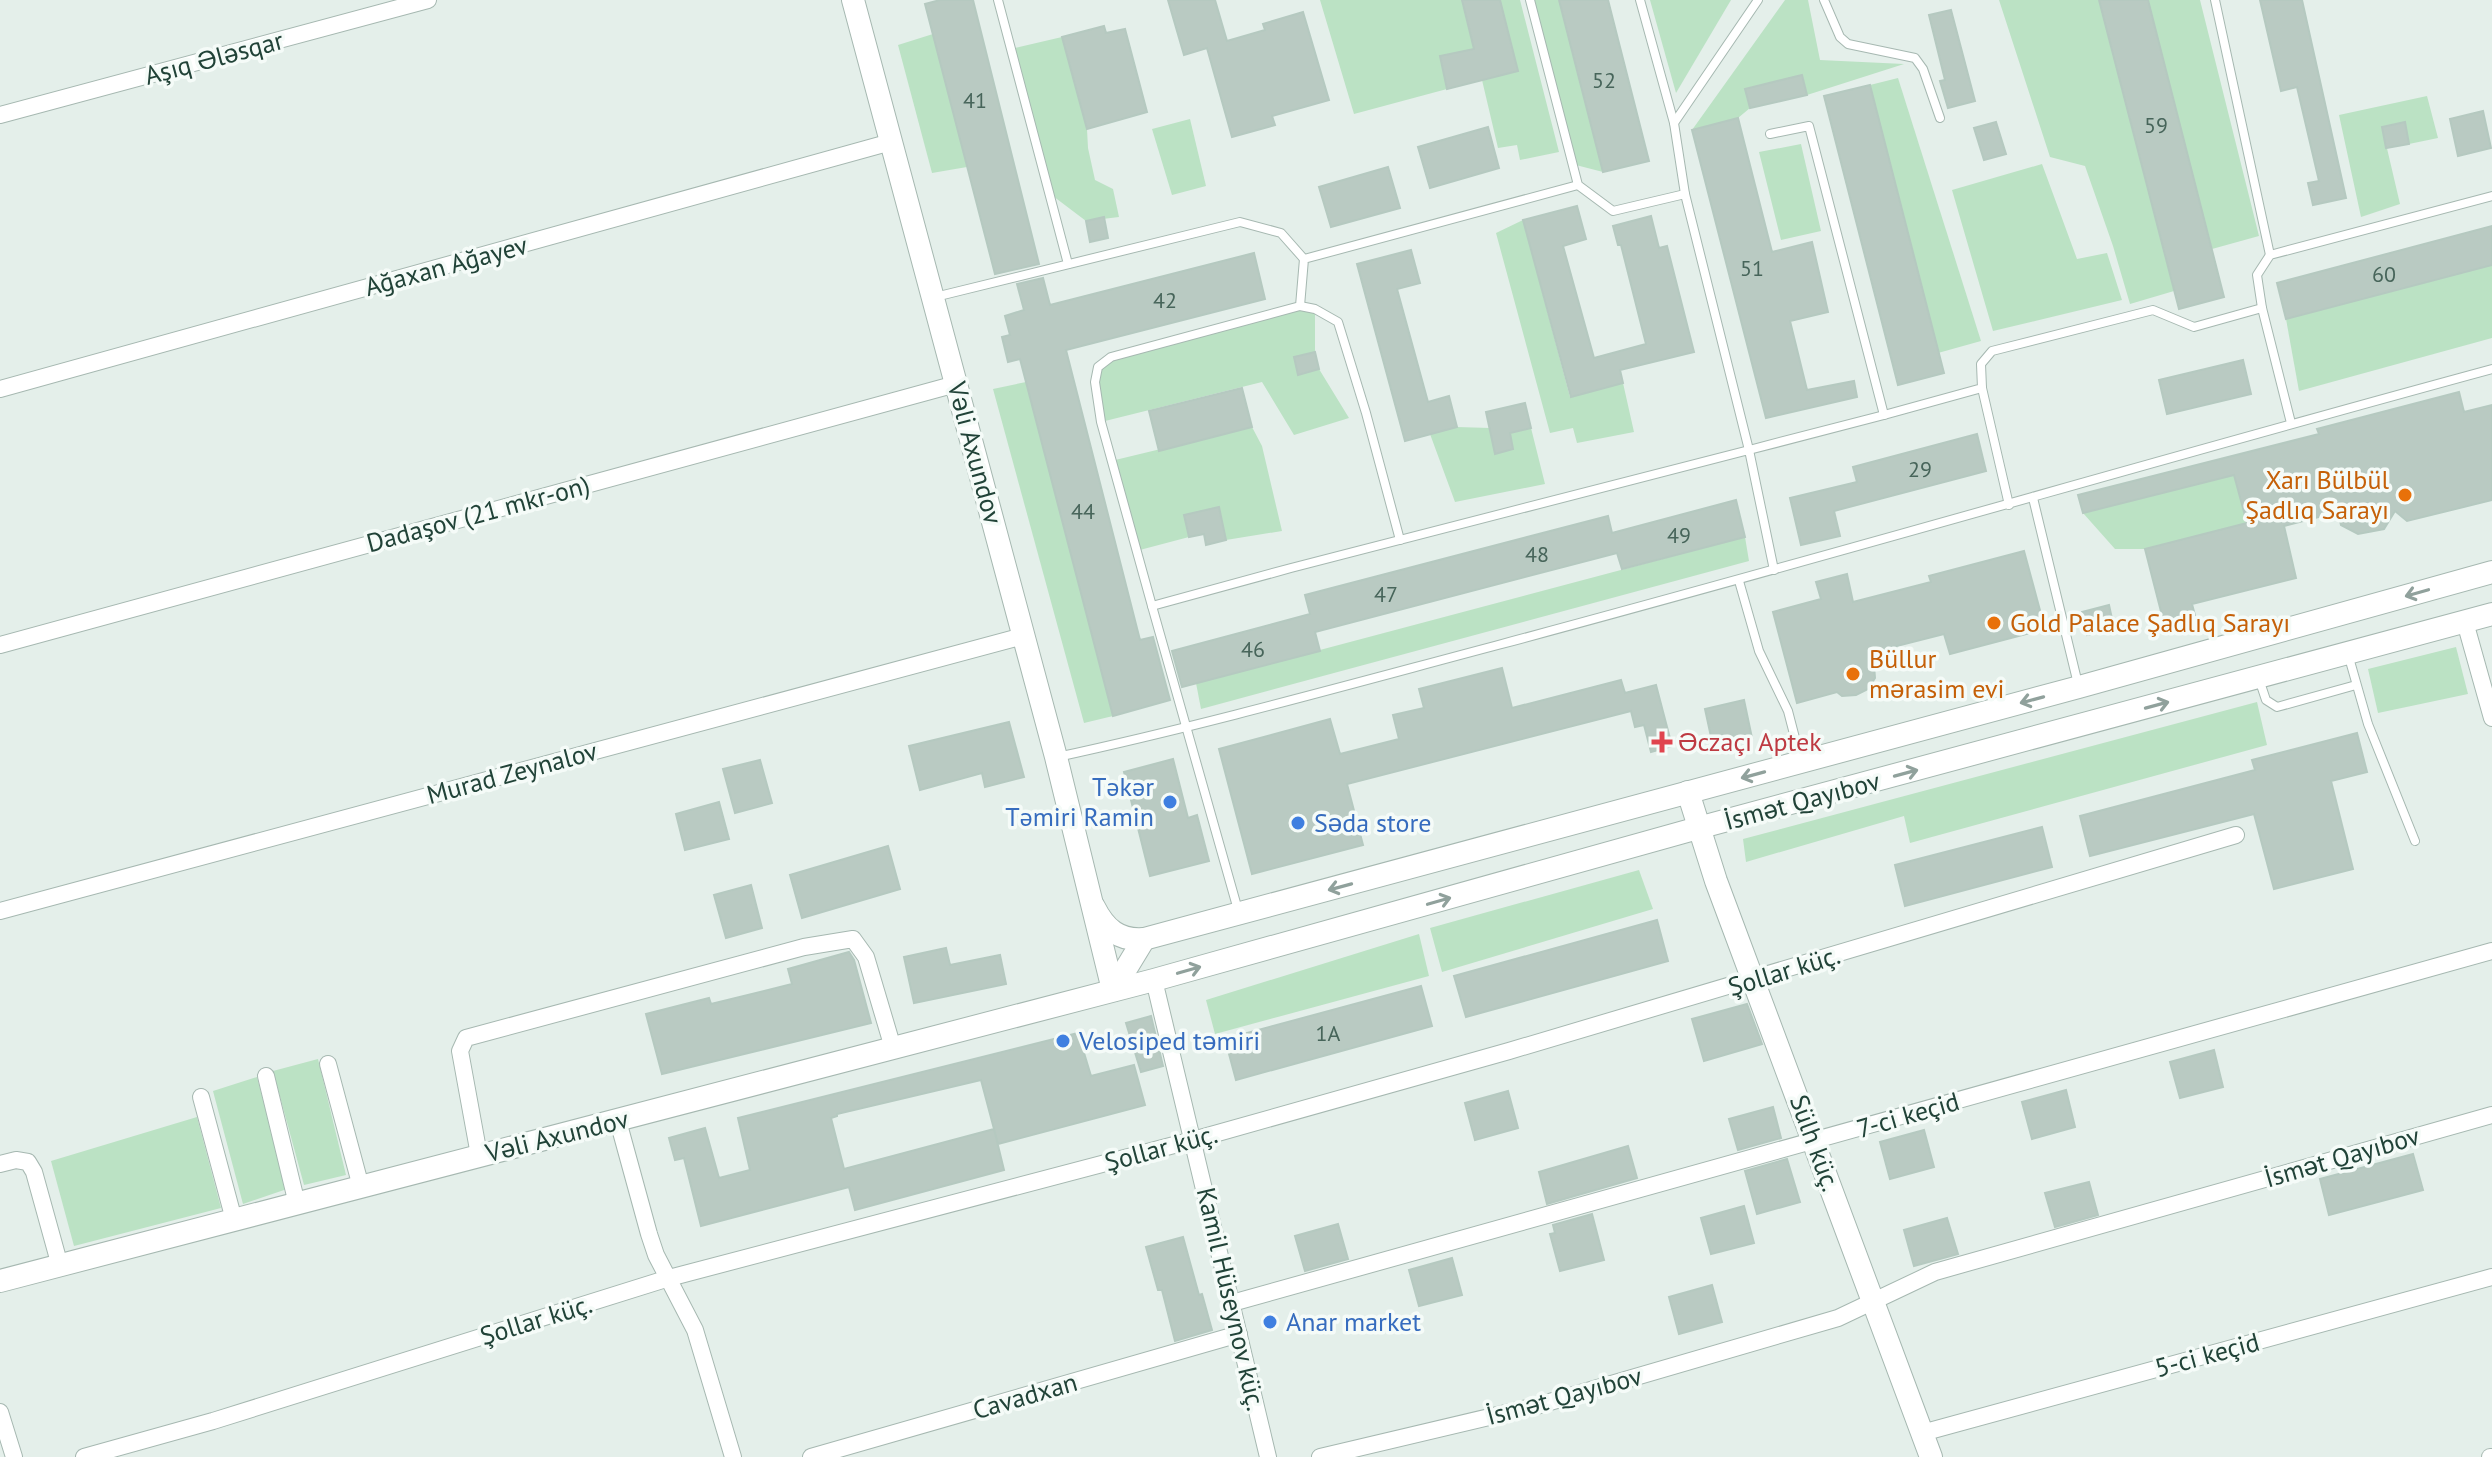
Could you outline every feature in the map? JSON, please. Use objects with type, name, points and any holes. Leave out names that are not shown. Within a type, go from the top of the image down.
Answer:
[{"type":"street","name":"Aşıq Ələsqar","points":[[0,115],[428,0]]},
{"type":"street","name":"Vəli Axundov","points":[[0,1281],[1113,990],[1056,757],[853,0]]},
{"type":"street","name":"Ağaxan Ağayev","points":[[0,389],[891,142]]},
{"type":"street","name":"Dadaşov (21 mkr-on)","points":[[0,645],[956,384]]},
{"type":"street","name":"İsmət Qayıbov","points":[[1144,939],[2079,687],[2492,572]]},
{"type":"street","name":"İsmət Qayıbov","points":[[1113,990],[1698,828],[2492,614]]},
{"type":"street","points":[[2336,615],[2347,653]]},
{"type":"street","points":[[2465,622],[2492,718]]},
{"type":"street","name":"Murad Zeynalov","points":[[0,911],[1023,636]]},
{"type":"street","points":[[2079,687],[2089,723]]},
{"type":"street","name":"Sülh küç.","points":[[1688,792],[1698,828],[1931,1457]]},
{"type":"street","name":"Şollar küç.","points":[[84,1457],[213,1421],[669,1278],[1193,1140],[1754,980],[2236,835]]},
{"type":"street","points":[[1094,907],[1101,920],[1115,934],[1130,940],[1144,939]]},
{"type":"street","points":[[479,1155],[460,1051],[466,1038],[804,947],[853,939],[866,957],[893,1048]]},
{"type":"street","points":[[1144,939],[1154,980]]},
{"type":"street","points":[[1113,990],[1144,939]]},
{"type":"street","name":"7-ci keçid","points":[[1232,1303],[2492,951]]},
{"type":"street","name":"Kamil Hüseynov küç.","points":[[1154,980],[1268,1457]]},
{"type":"street","points":[[328,1064],[361,1187]]},
{"type":"street","points":[[266,1076],[297,1204]]},
{"type":"street","points":[[201,1097],[234,1220]]},
{"type":"street","name":"İsmət Qayıbov","points":[[1320,1457],[1536,1406],[1838,1318],[1935,1272],[2492,1115]]},
{"type":"street","points":[[618,1121],[656,1255],[695,1330],[733,1457]]},
{"type":"street","points":[[0,1164],[16,1160],[28,1162],[34,1172],[60,1266]]},
{"type":"street","name":"5-ci keçid","points":[[1922,1433],[2492,1277]]},
{"type":"street","name":"Cavadxan","points":[[811,1457],[1239,1334]]},
{"type":"street","points":[[0,1412],[14,1457]]},
{"type":"lane","points":[[998,0],[1068,264]]},
{"type":"lane","points":[[1530,0],[1578,185],[1613,211],[1685,194]]},
{"type":"lane","points":[[1640,0],[1674,123],[1685,194],[1749,450],[1774,570]]},
{"type":"lane","points":[[1674,123],[1758,0]]},
{"type":"lane","points":[[1824,0],[1840,37],[1848,44],[1915,58],[1923,69],[1940,118]]},
{"type":"lane","points":[[2215,0],[2270,255]]},
{"type":"lane","points":[[1770,134],[1809,126],[1884,415]]},
{"type":"lane","points":[[1304,259],[1578,185]]},
{"type":"lane","points":[[2291,423],[2262,308],[2257,275],[2270,255],[2492,196]]},
{"type":"lane","points":[[932,297],[1240,222],[1281,233],[1304,259],[1300,306]]},
{"type":"lane","points":[[1239,915],[1101,422],[1095,382],[1098,367],[1111,357],[1300,306],[1315,309],[1338,322],[1400,540]]},
{"type":"lane","points":[[2009,505],[1982,388],[1981,364],[1992,351],[2153,310],[2194,327],[2262,308]]},
{"type":"lane","points":[[1056,757],[1186,729],[1739,581],[2291,423],[2492,369]]},
{"type":"lane","points":[[1152,606],[1982,388]]},
{"type":"lane","points":[[2033,498],[2079,687]]},
{"type":"lane","points":[[1739,581],[1759,651],[1788,711],[1801,762]]},
{"type":"lane","points":[[2347,653],[2377,749],[2415,841]]},
{"type":"lane","points":[[2258,678],[2266,700],[2277,707],[2356,685]]},
{"type":"green space","points":[[1320,0],[1462,0],[1474,49],[1440,57],[1447,89],[1354,114]]},
{"type":"green space","points":[[1500,0],[1520,0],[1559,152],[1520,160],[1517,145],[1498,148],[1482,80]]},
{"type":"green space","points":[[1530,0],[1559,0],[1603,172],[1572,164]]},
{"type":"green space","points":[[1650,0],[1731,0],[1676,93]]},
{"type":"green space","points":[[1785,0],[1808,0],[1820,60],[1904,64],[1807,95],[1745,90],[1750,108],[1738,118],[1692,130]]},
{"type":"green space","points":[[1999,0],[2099,0],[2174,291],[2130,304],[2085,166],[2050,157]]},
{"type":"green space","points":[[2148,0],[2200,0],[2259,236],[2212,249]]},
{"type":"green space","points":[[933,34],[967,167],[932,173],[898,45]]},
{"type":"green space","points":[[1062,37],[1087,129],[1095,180],[1113,189],[1119,217],[1086,221],[1049,193],[1011,49]]},
{"type":"green space","points":[[1898,78],[1981,341],[1938,353],[1870,85]]},
{"type":"green space","points":[[2427,96],[2438,138],[2409,144],[2405,123],[2382,127],[2400,204],[2361,217],[2339,115]]},
{"type":"green space","points":[[1190,119],[1206,186],[1172,195],[1152,129]]},
{"type":"green space","points":[[1801,144],[1821,231],[1781,240],[1759,152]]},
{"type":"green space","points":[[2042,164],[2077,259],[2107,253],[2122,300],[1993,331],[1952,190]]},
{"type":"green space","points":[[1523,220],[1570,397],[1623,383],[1634,432],[1577,443],[1573,428],[1550,433],[1496,233]]},
{"type":"green space","points":[[2492,265],[2492,338],[2299,391],[2286,319]]},
{"type":"green space","points":[[1300,306],[1315,309],[1315,352],[1294,357],[1299,374],[1319,369],[1349,418],[1294,435],[1262,382],[1101,422],[1098,367],[1111,357]]},
{"type":"green space","points":[[1026,382],[1113,716],[1084,723],[993,389]]},
{"type":"green space","points":[[1252,427],[1262,446],[1282,531],[1226,540],[1218,507],[1184,515],[1189,537],[1136,551],[1111,461]]},
{"type":"green space","points":[[1457,427],[1490,428],[1496,454],[1513,449],[1510,433],[1531,428],[1545,484],[1455,502],[1430,434]]},
{"type":"green space","points":[[2304,457],[2238,487],[2247,523],[2145,549],[2115,549],[2083,513]]},
{"type":"green space","points":[[1745,537],[1749,561],[1201,709],[1196,683]]},
{"type":"green space","points":[[2456,647],[2468,694],[2378,713],[2368,669]]},
{"type":"green space","points":[[2257,702],[2267,745],[1910,843],[1904,816],[1746,862],[1743,839]]},
{"type":"green space","points":[[1639,870],[1653,909],[1442,972],[1430,928]]},
{"type":"green space","points":[[1419,934],[1429,976],[1215,1034],[1206,1000]]},
{"type":"green space","points":[[318,1059],[346,1175],[304,1185],[273,1071]]},
{"type":"green space","points":[[257,1077],[287,1189],[243,1204],[213,1091]]},
{"type":"green space","points":[[197,1117],[221,1208],[74,1246],[51,1161]]},
{"type":"building","points":[[940,0],[973,0],[1039,264],[995,274],[925,4]]},
{"type":"building","points":[[1168,0],[1215,0],[1227,41],[1265,30],[1263,24],[1303,12],[1329,100],[1272,116],[1275,125],[1232,137],[1207,48],[1184,55]]},
{"type":"building","points":[[1462,0],[1500,0],[1518,71],[1447,89],[1440,56],[1474,49]]},
{"type":"building","points":[[1559,0],[1608,0],[1649,161],[1603,172]]},
{"type":"building","points":[[2099,0],[2148,0],[2224,297],[2179,309]]},
{"type":"building","points":[[2260,0],[2302,0],[2346,198],[2313,205],[2308,183],[2319,181],[2297,87],[2281,91]]},
{"type":"building","points":[[1951,10],[1975,101],[1948,108],[1940,81],[1945,80],[1929,15]]},
{"type":"building","points":[[1104,26],[1106,33],[1125,29],[1147,112],[1087,129],[1062,37]]},
{"type":"building","points":[[1802,75],[1807,95],[1750,108],[1745,89]]},
{"type":"building","points":[[1870,85],[1944,373],[1898,385],[1824,96]]},
{"type":"building","points":[[2483,111],[2491,148],[2458,156],[2450,119]]},
{"type":"building","points":[[1738,118],[1772,252],[1812,242],[1828,312],[1790,321],[1807,390],[1854,381],[1857,397],[1766,418],[1692,130]]},
{"type":"building","points":[[1996,122],[2006,154],[1984,160],[1974,128]]},
{"type":"building","points":[[2405,122],[2409,144],[2386,148],[2382,127]]},
{"type":"building","points":[[1488,127],[1499,168],[1430,188],[1418,147]]},
{"type":"building","points":[[1388,167],[1400,208],[1331,227],[1319,187]]},
{"type":"building","points":[[1577,206],[1586,239],[1563,246],[1594,358],[1646,344],[1621,245],[1618,245],[1613,226],[1651,216],[1659,248],[1667,246],[1694,352],[1620,370],[1623,383],[1571,397],[1523,220]]},
{"type":"building","points":[[1104,217],[1108,238],[1090,242],[1086,221]]},
{"type":"building","points":[[2492,226],[2492,265],[2286,319],[2277,283]]},
{"type":"building","points":[[1411,250],[1420,283],[1397,289],[1428,402],[1449,396],[1457,427],[1405,441],[1357,264]]},
{"type":"building","points":[[1254,253],[1265,299],[1066,350],[1140,640],[1153,637],[1170,700],[1113,716],[1020,359],[1008,362],[1002,337],[1010,335],[1005,316],[1024,310],[1017,284],[1043,278],[1050,305]]},
{"type":"building","points":[[1315,352],[1319,369],[1298,375],[1294,357]]},
{"type":"building","points":[[2243,360],[2251,394],[2167,414],[2159,380]]},
{"type":"building","points":[[1242,388],[1252,427],[1159,451],[1149,411]]},
{"type":"building","points":[[2459,392],[2464,412],[2492,405],[2492,500],[2407,521],[2395,511],[2384,529],[2358,534],[2341,525],[2338,512],[2284,526],[2296,578],[2192,604],[2197,623],[2166,631],[2145,549],[2247,523],[2234,475],[2083,513],[2078,495],[2319,434],[2317,429]]},
{"type":"building","points":[[1525,403],[1531,428],[1510,433],[1513,449],[1495,454],[1486,412]]},
{"type":"building","points":[[1977,434],[1986,471],[1834,511],[1840,536],[1801,545],[1790,498],[1857,482],[1853,467]]},
{"type":"building","points":[[1736,500],[1745,537],[1622,569],[1617,553],[1315,632],[1320,651],[1182,687],[1172,651],[1310,614],[1305,595],[1608,516],[1612,533]]},
{"type":"building","points":[[1219,507],[1226,540],[1206,545],[1204,534],[1189,537],[1184,515]]},
{"type":"building","points":[[2024,551],[2045,629],[1950,654],[1944,634],[1873,652],[1875,678],[1868,689],[1856,695],[1842,696],[1837,692],[1797,703],[1773,612],[1821,599],[1816,582],[1847,574],[1853,602],[1931,582],[1929,576]]},
{"type":"building","points":[[2109,605],[2114,628],[2087,635],[2082,612]]},
{"type":"building","points":[[1502,668],[1512,708],[1621,680],[1625,693],[1656,685],[1672,746],[1651,752],[1644,725],[1635,727],[1631,711],[1347,784],[1363,845],[1252,874],[1219,749],[1330,719],[1340,754],[1399,739],[1393,715],[1424,708],[1419,689]]},
{"type":"building","points":[[1744,700],[1752,738],[1713,746],[1705,709]]},
{"type":"building","points":[[1009,722],[1024,777],[985,787],[982,773],[920,790],[909,746]]},
{"type":"building","points":[[2357,733],[2367,772],[2331,781],[2353,869],[2274,889],[2254,814],[2090,856],[2080,816],[2255,770],[2252,760]]},
{"type":"building","points":[[1173,759],[1188,818],[1197,815],[1209,861],[1150,876],[1124,772]]},
{"type":"building","points":[[760,760],[772,803],[735,813],[723,769]]},
{"type":"building","points":[[719,802],[729,839],[685,850],[676,814]]},
{"type":"building","points":[[2042,827],[2052,867],[1905,906],[1895,865]]},
{"type":"building","points":[[888,846],[900,889],[802,918],[790,875]]},
{"type":"building","points":[[751,885],[762,928],[726,938],[714,895]]},
{"type":"building","points":[[1657,920],[1668,961],[1466,1017],[1454,976]]},
{"type":"building","points":[[946,948],[950,965],[1000,955],[1006,984],[914,1003],[904,957]]},
{"type":"building","points":[[849,952],[854,960],[871,1023],[662,1074],[646,1014],[709,998],[711,1004],[792,984],[788,969]]},
{"type":"building","points":[[1421,986],[1432,1026],[1236,1080],[1225,1039]]},
{"type":"building","points":[[1747,1004],[1762,1044],[1704,1061],[1692,1019]]},
{"type":"building","points":[[1151,1016],[1163,1066],[1141,1072],[1126,1023]]},
{"type":"building","points":[[1078,1033],[1091,1076],[1134,1065],[1145,1105],[998,1144],[981,1080],[837,1114],[831,1118],[844,1169],[994,1129],[1004,1170],[855,1210],[849,1187],[701,1226],[684,1158],[675,1160],[669,1138],[705,1128],[719,1178],[750,1170],[738,1118]]},
{"type":"building","points":[[2214,1050],[2223,1087],[2180,1098],[2170,1062]]},
{"type":"building","points":[[2066,1090],[2075,1127],[2032,1139],[2022,1102]]},
{"type":"building","points":[[1508,1091],[1518,1128],[1475,1140],[1465,1103]]},
{"type":"building","points":[[1773,1107],[1781,1138],[1738,1150],[1729,1119]]},
{"type":"building","points":[[1924,1130],[1934,1167],[1890,1179],[1880,1142]]},
{"type":"building","points":[[1628,1146],[1637,1178],[1547,1204],[1539,1172]]},
{"type":"building","points":[[2413,1154],[2423,1190],[2329,1215],[2320,1179]]},
{"type":"building","points":[[1787,1159],[1800,1202],[1757,1214],[1745,1171]]},
{"type":"building","points":[[2089,1182],[2098,1215],[2055,1227],[2045,1193]]},
{"type":"building","points":[[1744,1206],[1754,1243],[1711,1254],[1701,1218]]},
{"type":"building","points":[[1592,1214],[1604,1260],[1560,1271],[1550,1234],[1555,1233],[1553,1225]]},
{"type":"building","points":[[1947,1218],[1958,1254],[1914,1266],[1904,1230]]},
{"type":"building","points":[[1338,1224],[1348,1259],[1305,1271],[1295,1236]]},
{"type":"building","points":[[1183,1237],[1212,1330],[1175,1341],[1162,1290],[1158,1290],[1146,1247]]},
{"type":"building","points":[[1452,1258],[1462,1295],[1419,1306],[1409,1270]]},
{"type":"building","points":[[1712,1285],[1722,1322],[1679,1334],[1669,1297]]},
{"type":"place","name":"Xarı Bülbül Şadlıq Sarayı","points":[[2405,495]]},
{"type":"place","name":"Gold Palace Şadlıq Sarayı","points":[[1994,623]]},
{"type":"place","name":"Büllur mərasim evi","points":[[1853,674]]},
{"type":"place","name":"Əczaçı Aptek","points":[[1662,742]]},
{"type":"place","name":"Tәkәr Tәmiri Ramin","points":[[1170,802]]},
{"type":"place","name":"Səda store","points":[[1298,823]]},
{"type":"place","name":"Velosiped təmiri","points":[[1063,1041]]},
{"type":"place","name":"Anar market","points":[[1270,1322]]}]
